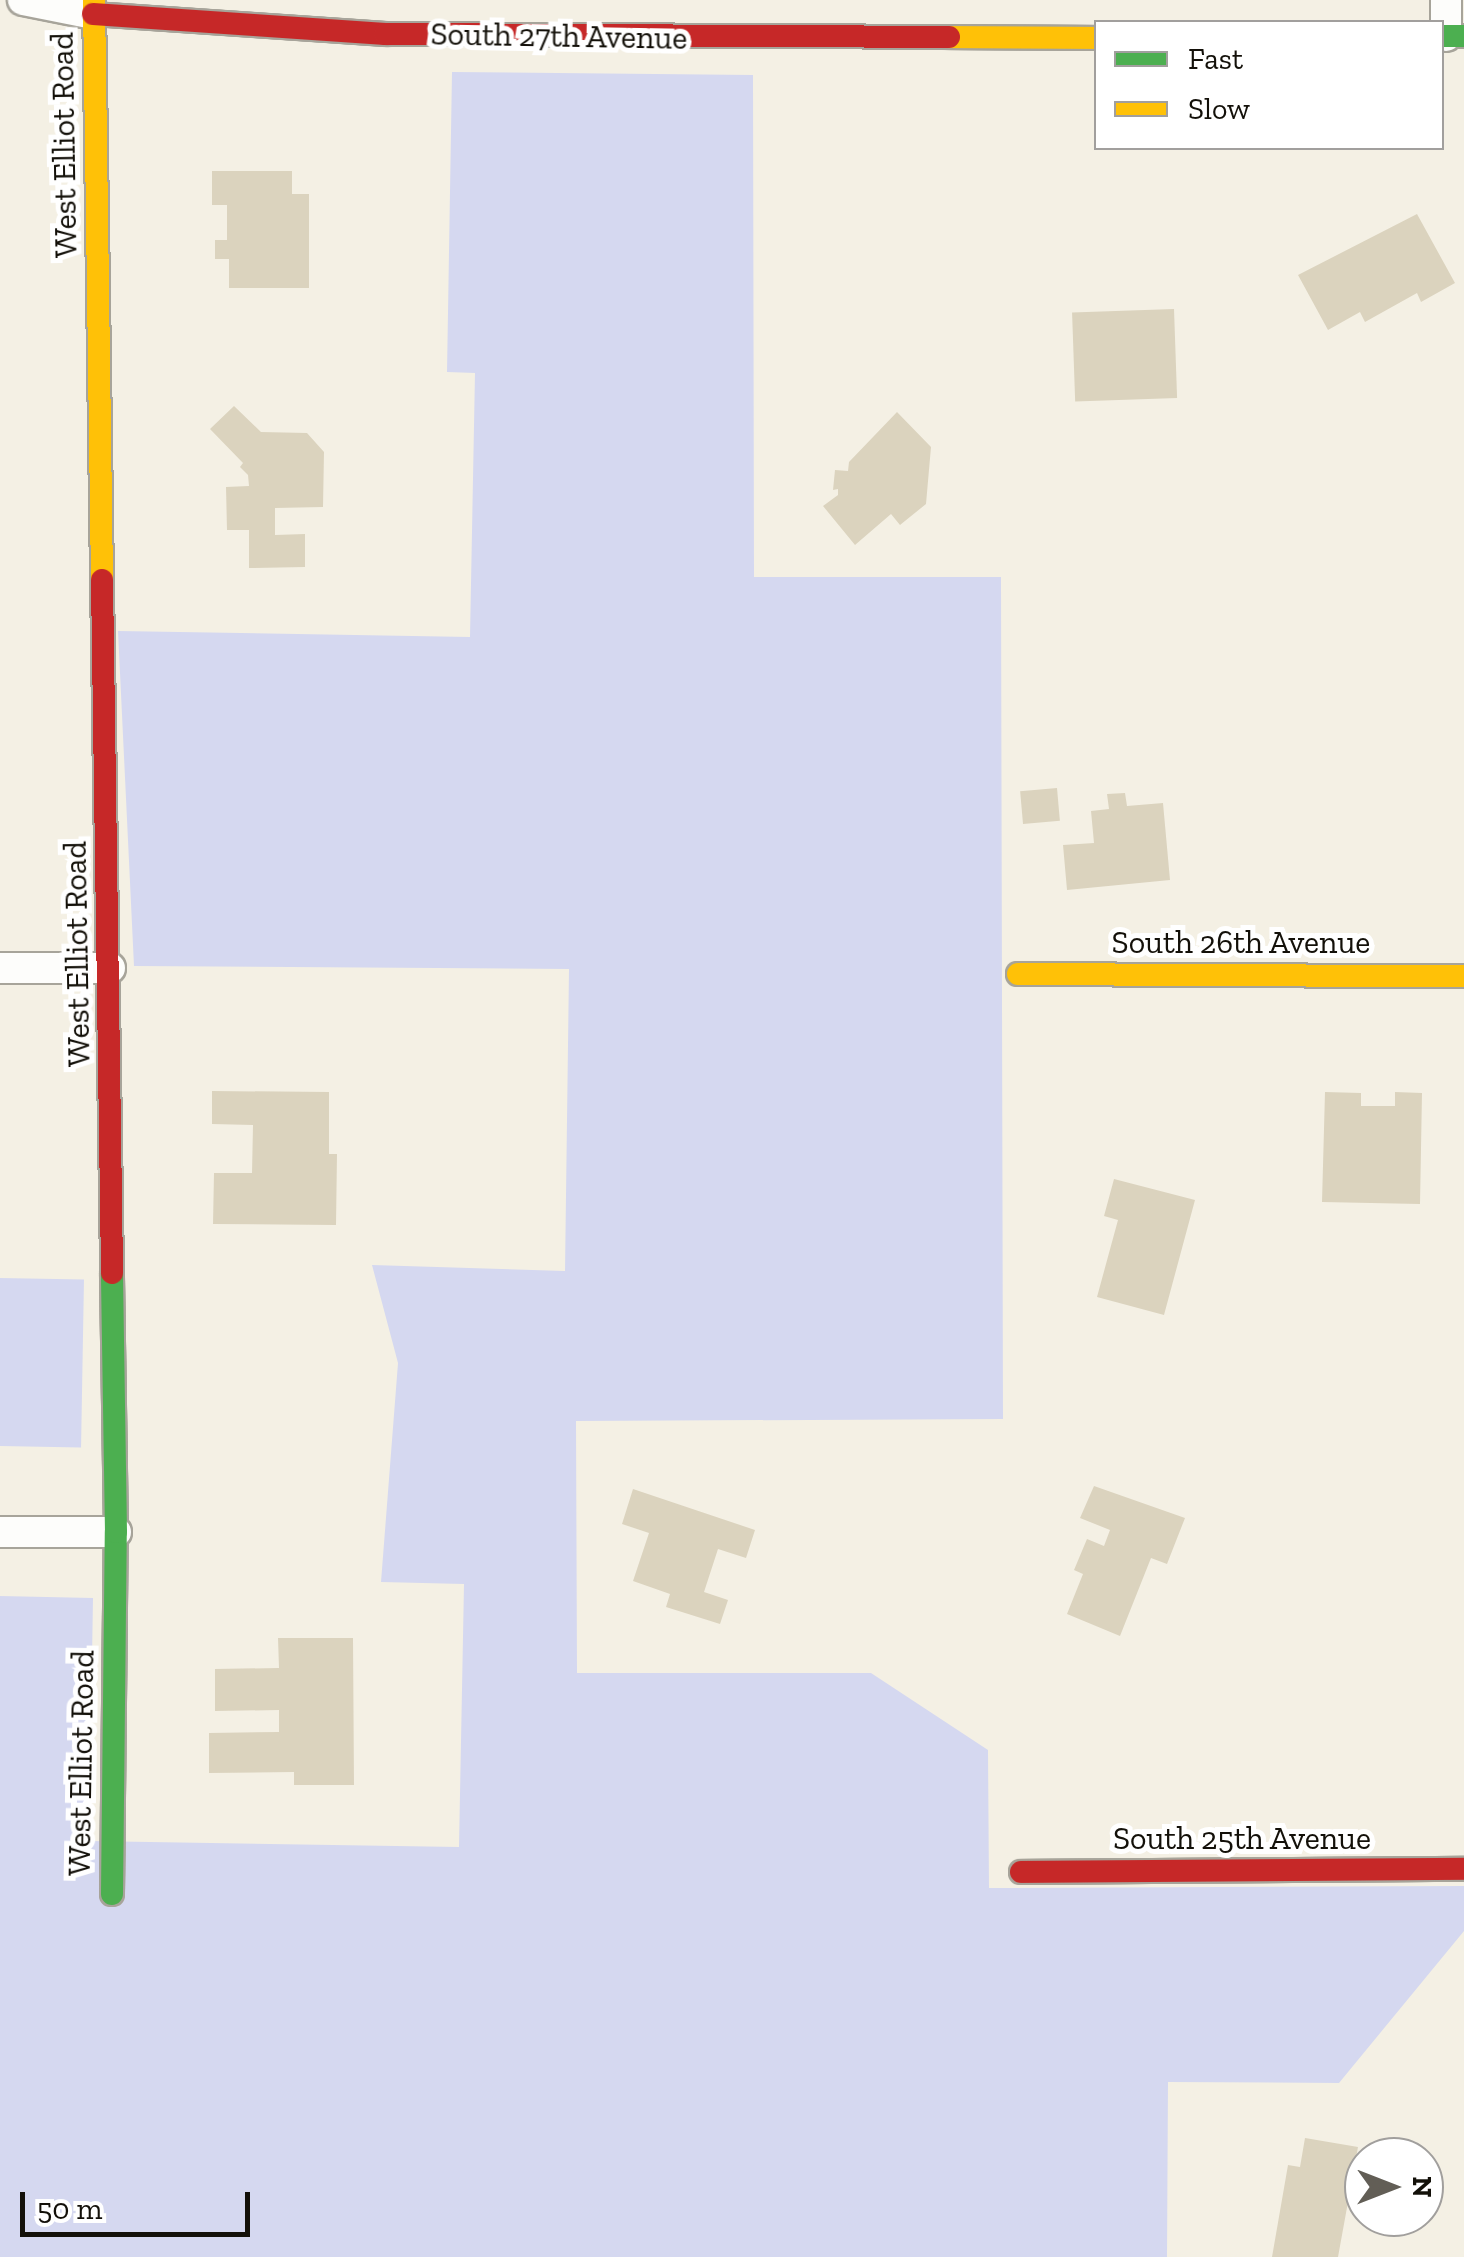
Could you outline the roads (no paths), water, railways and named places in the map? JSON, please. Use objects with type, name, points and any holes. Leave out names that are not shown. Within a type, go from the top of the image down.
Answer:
[{"type":"street","name":"South 27th Avenue","points":[[23,0],[385,34],[1094,38]]},
{"type":"street","points":[[1446,0],[1450,36]]},
{"type":"street","name":"West Elliot Road","points":[[94,7],[116,1532],[112,1894]]},
{"type":"street","points":[[0,968],[110,968]]},
{"type":"street","name":"South 26th Avenue","points":[[1018,974],[1464,976]]},
{"type":"street","points":[[0,1532],[116,1532]]},
{"type":"street","name":"South 25th Avenue","points":[[1020,1872],[1464,1869]]}]
